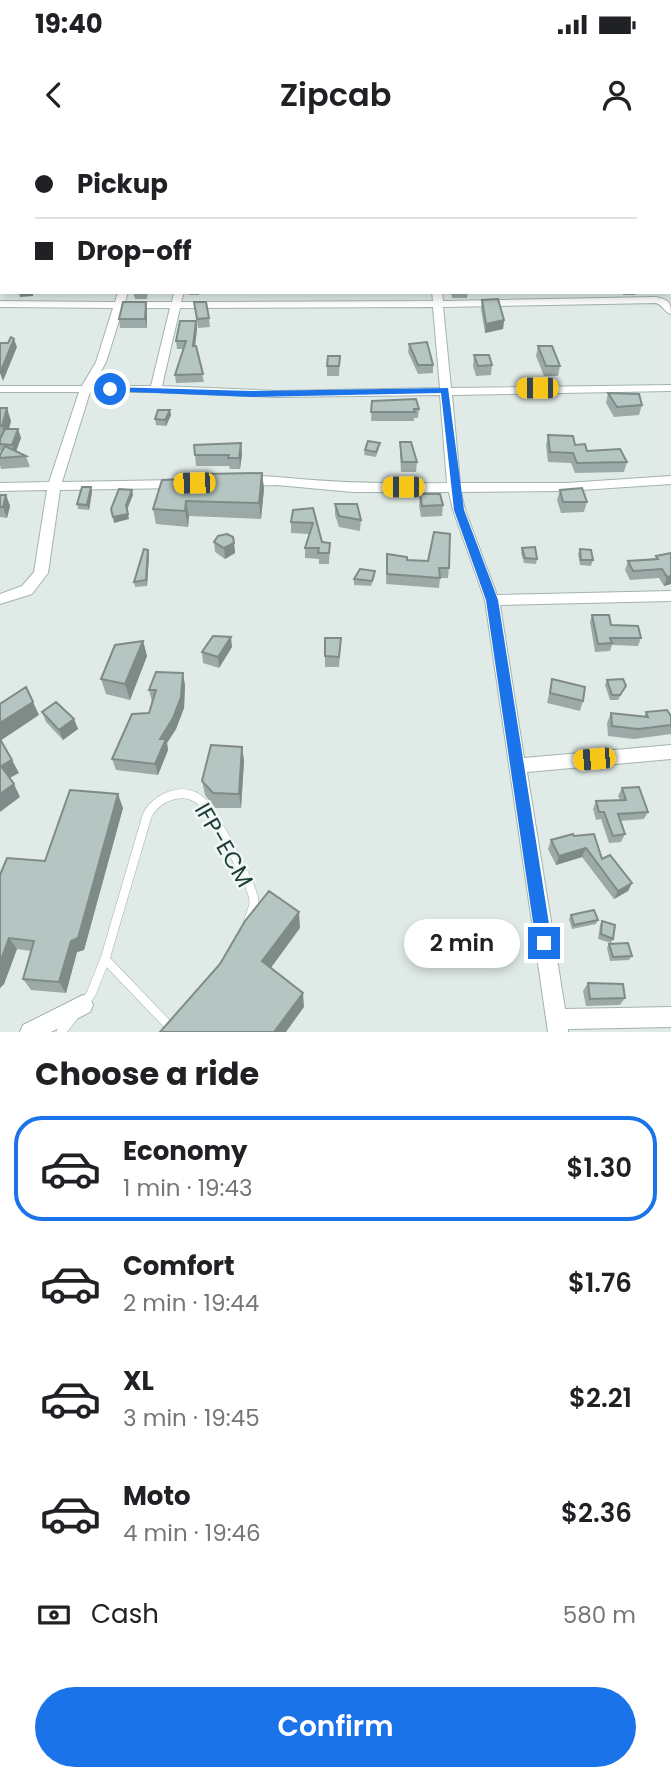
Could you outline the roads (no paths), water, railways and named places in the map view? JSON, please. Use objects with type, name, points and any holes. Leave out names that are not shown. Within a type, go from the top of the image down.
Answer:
[{"type":"street","points":[[0,304],[178,298],[302,306],[439,298],[662,297],[671,311]]},
{"type":"street","points":[[0,599],[27,590],[41,573],[54,487],[86,390],[101,362],[121,298]]},
{"type":"street","points":[[156,389],[178,298]]},
{"type":"street","points":[[439,298],[454,487],[459,510],[492,600],[557,1026],[671,1017]]},
{"type":"street","points":[[0,389],[156,389],[240,394],[671,388]]},
{"type":"street","points":[[235,482],[277,481],[353,488],[566,487],[671,480]]},
{"type":"street","points":[[0,487],[194,483]]},
{"type":"street","points":[[492,600],[671,596]]},
{"type":"street","points":[[517,766],[671,752]]},
{"type":"street","points":[[30,1032],[83,1005]]},
{"type":"lane","name":"IFP-ECM","points":[[61,1032],[91,994],[105,959],[147,816],[152,804],[160,799],[187,795],[197,796],[203,802],[251,885],[254,902],[242,933]]},
{"type":"lane","points":[[105,959],[172,1027]]}]
